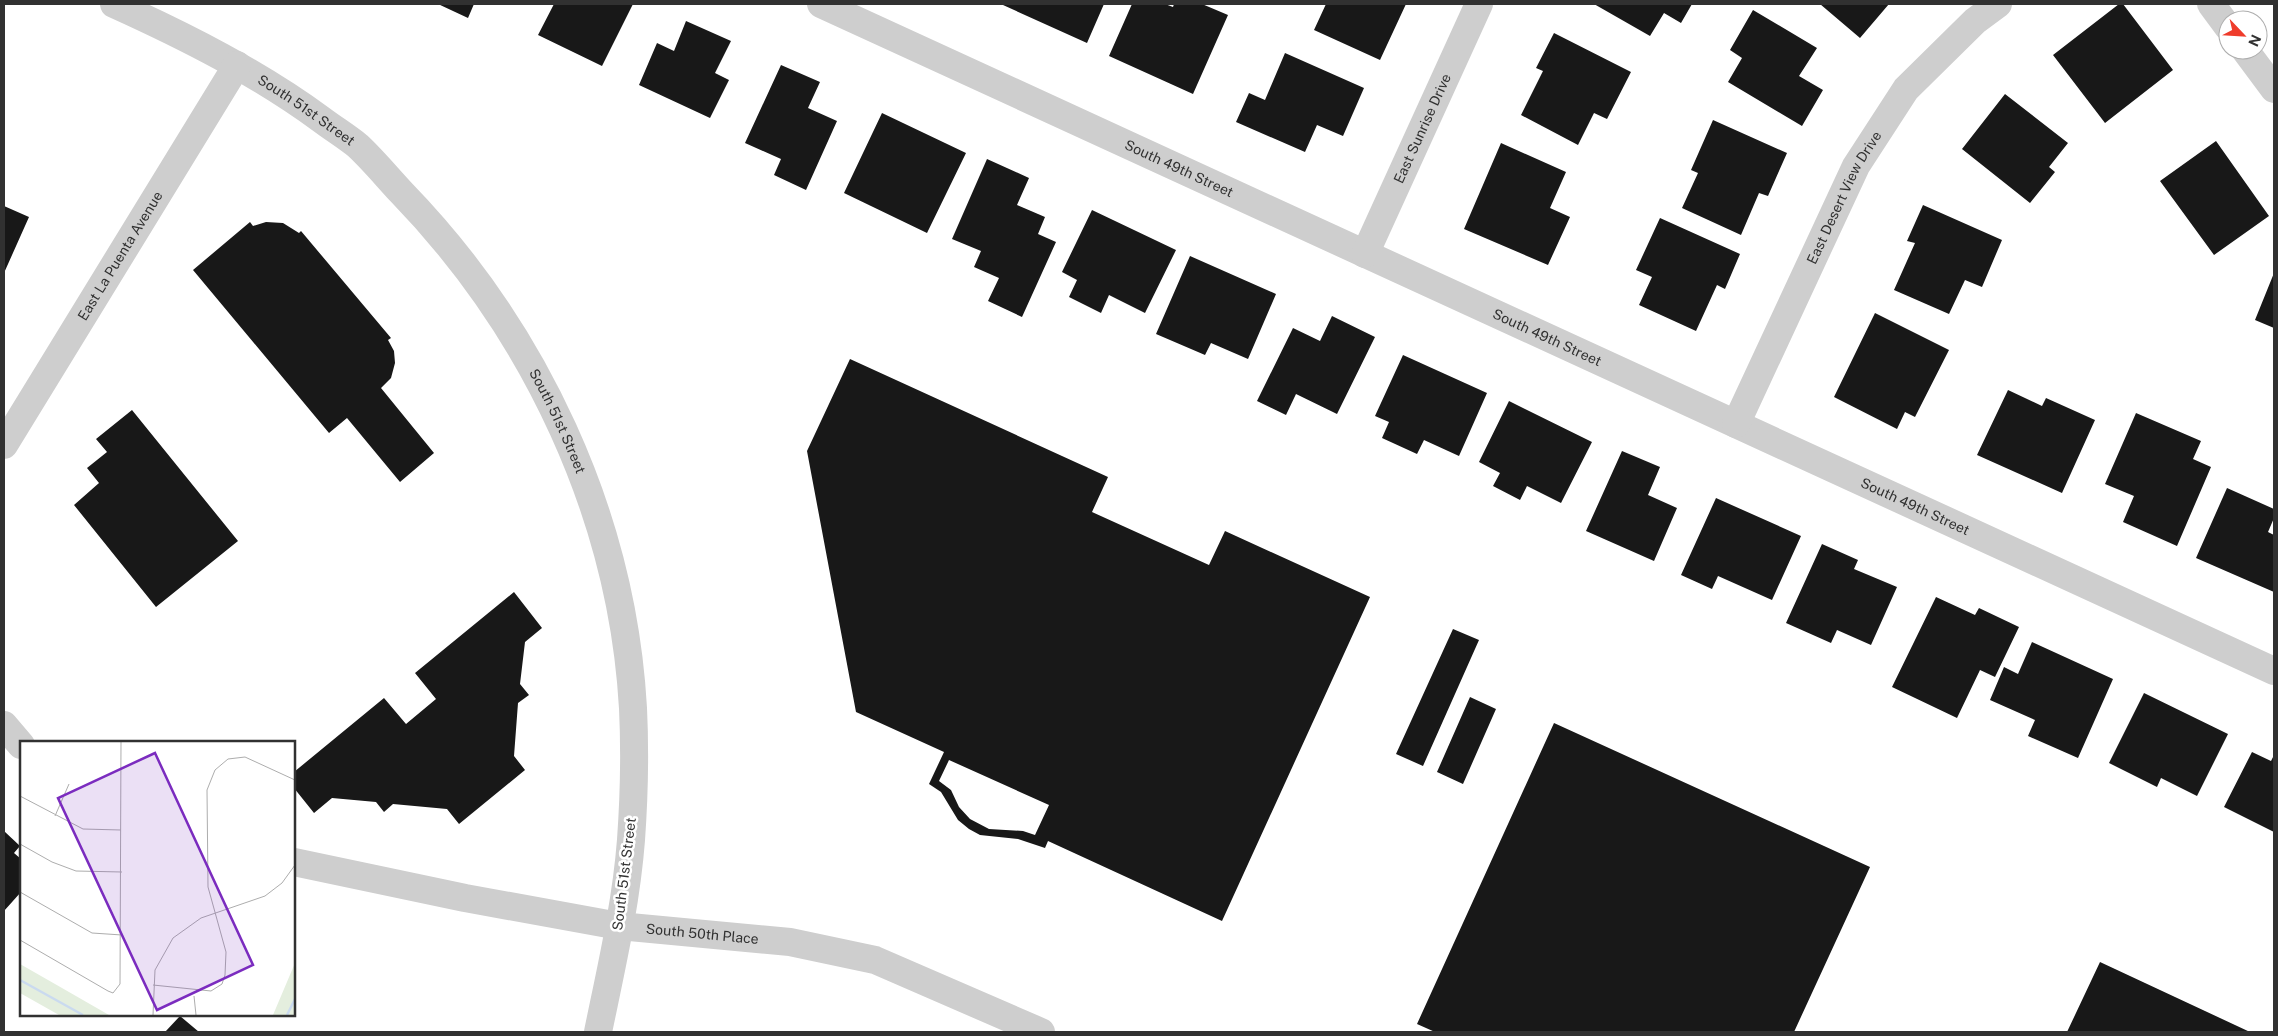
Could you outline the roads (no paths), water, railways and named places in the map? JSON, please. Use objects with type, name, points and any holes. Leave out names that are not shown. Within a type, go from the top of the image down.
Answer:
[{"type":"street","name":"South 51st Street","points":[[114,4],[180,34],[237,65],[301,105],[358,146],[436,228],[475,278],[512,331],[566,435],[589,494],[615,577],[627,646],[633,710],[631,841],[619,926],[598,1032]]},
{"type":"street","name":"South 49th Street","points":[[820,4],[2274,671]]},
{"type":"street","name":"East Sunrise Drive","points":[[1365,254],[1479,4]]},
{"type":"street","name":"East Desert View Drive","points":[[1736,424],[1856,166],[1906,90],[1975,21],[1998,4]]},
{"type":"street","points":[[2252,60],[2274,89]]},
{"type":"street","name":"East La Puenta Avenue","points":[[4,445],[237,65]]},
{"type":"street","points":[[4,725],[20,744]]},
{"type":"street","name":"South 50th Place","points":[[295,862],[465,898],[619,926],[790,942],[875,960],[1041,1032]]}]
